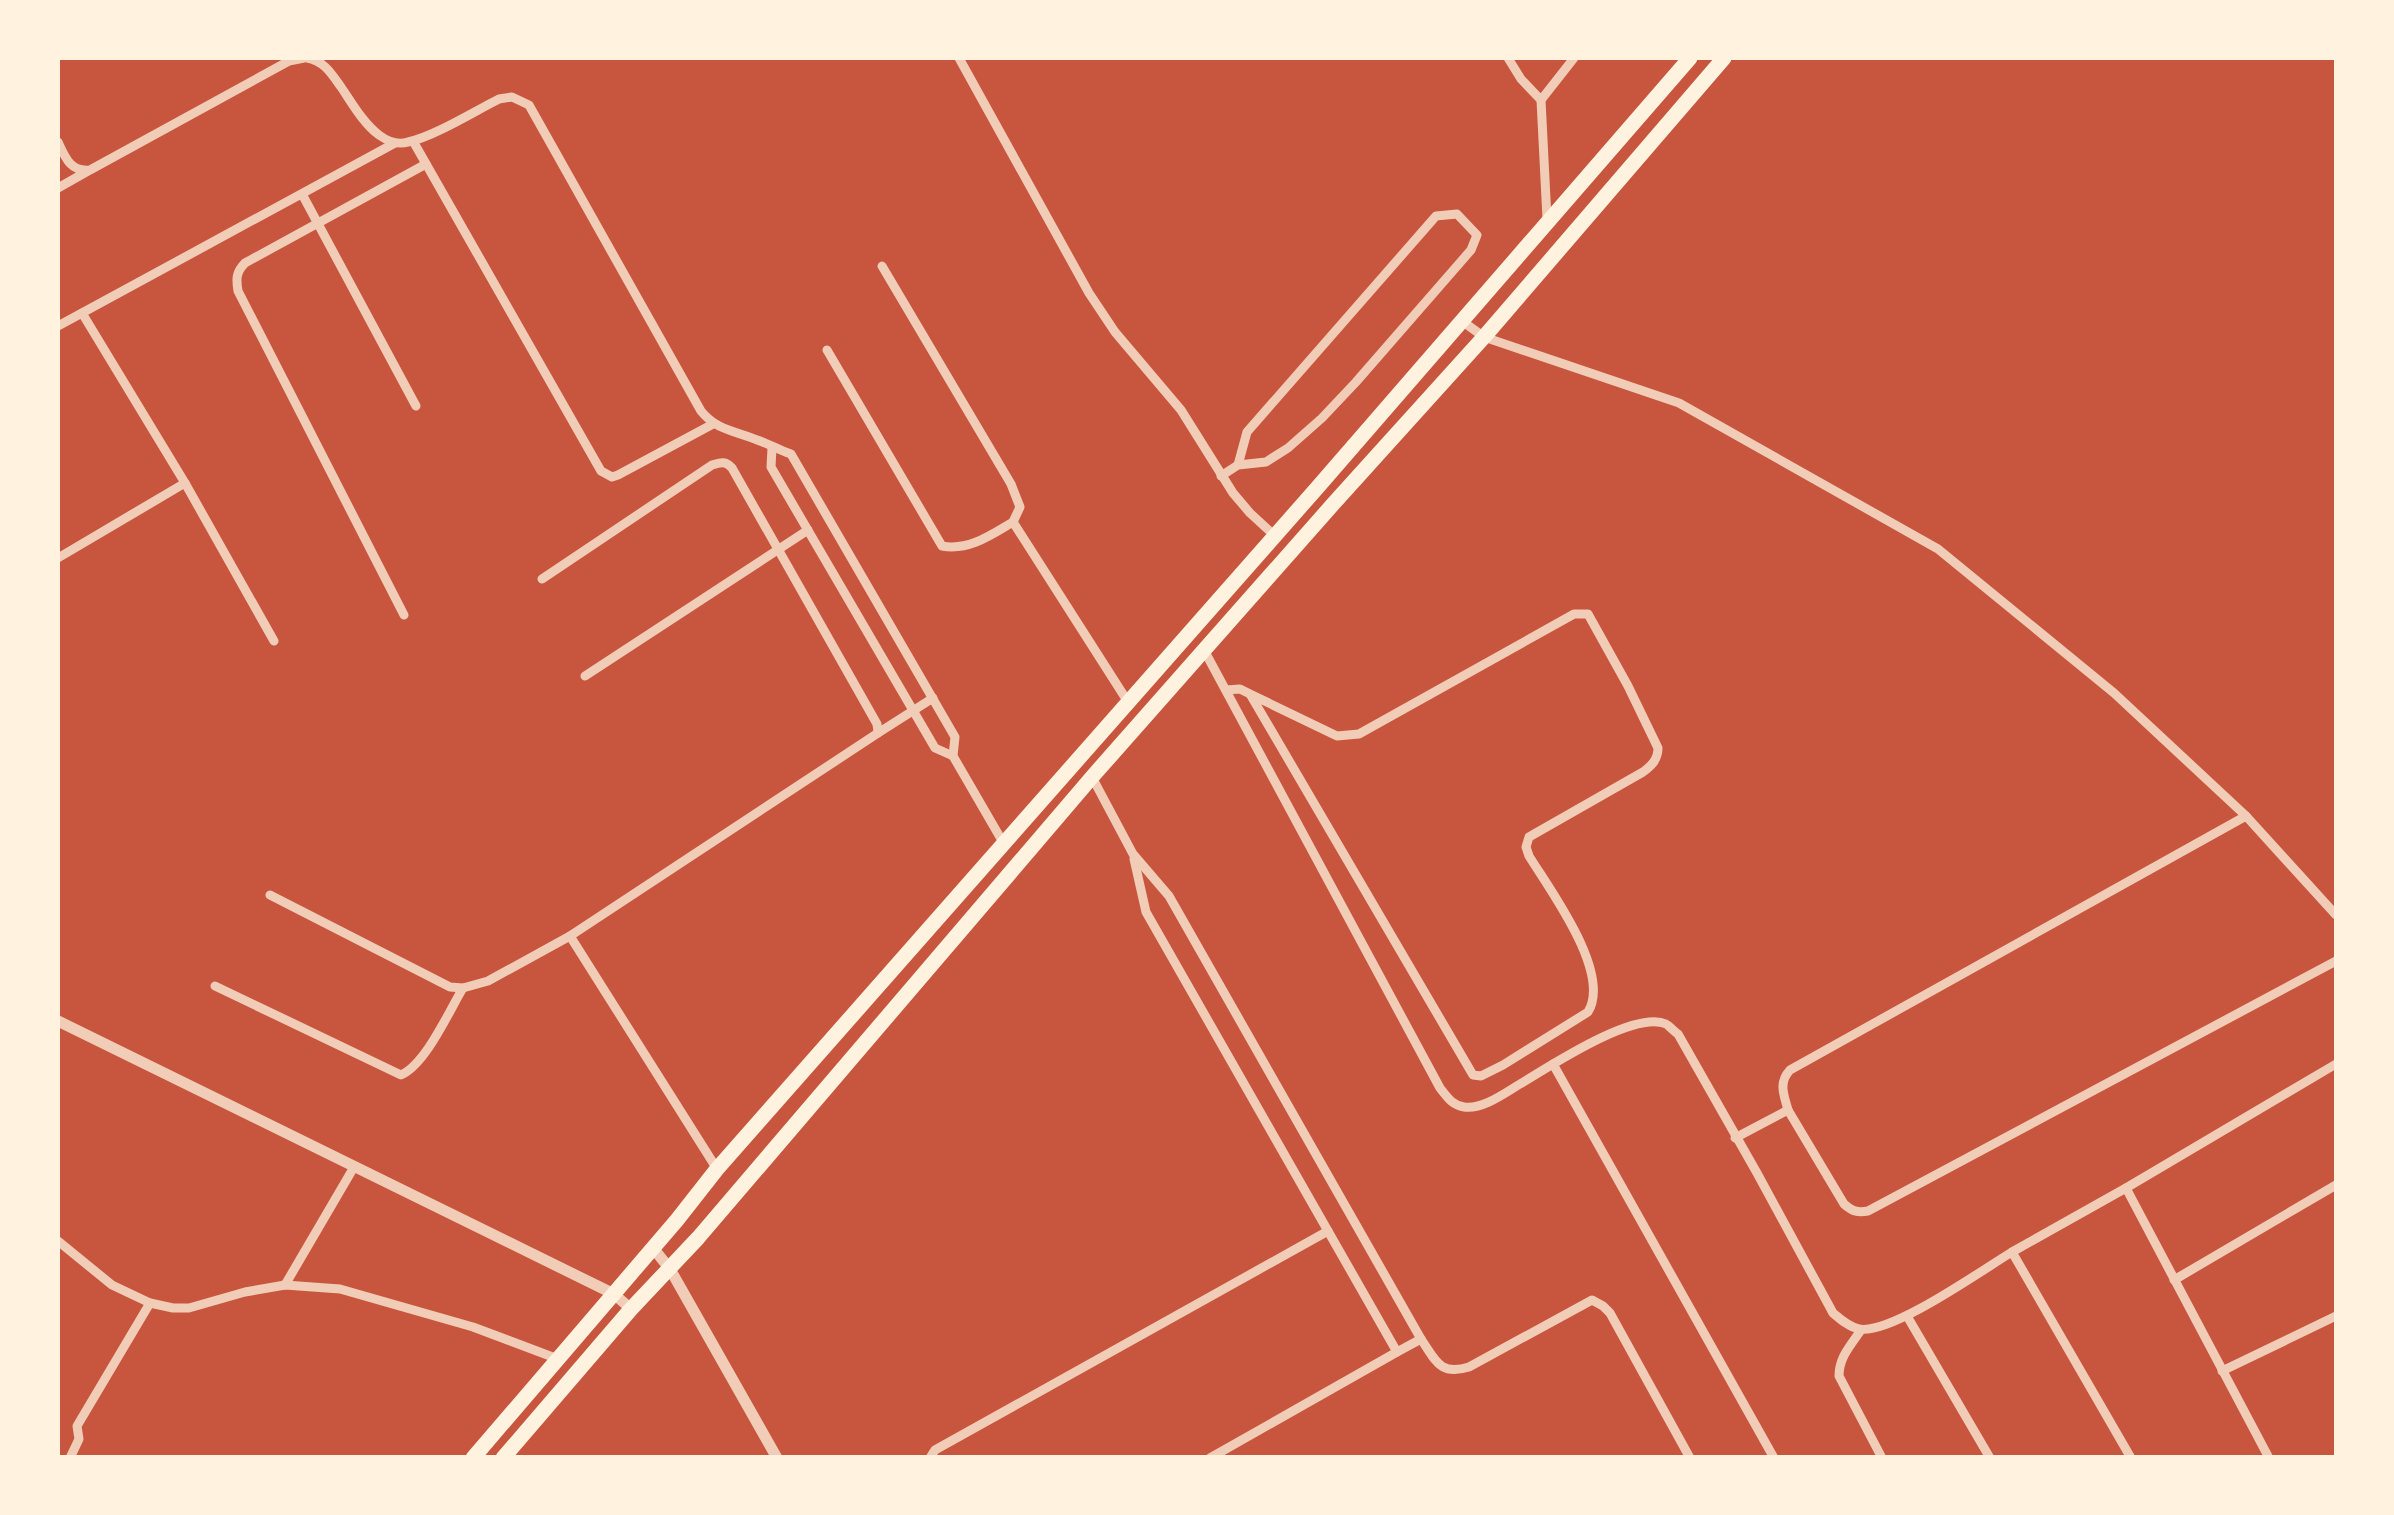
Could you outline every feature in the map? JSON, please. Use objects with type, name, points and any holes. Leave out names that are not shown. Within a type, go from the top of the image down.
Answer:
[{"type":"highway","points":[[473,1458],[717,1168],[1275,536],[1690,58]]},
{"type":"highway","points":[[504,1458],[1092,777],[1484,337],[1724,58]]},
{"type":"highway","points":[[1102,732],[1117,749]]},
{"type":"street","points":[[58,188],[289,61],[306,58],[326,66],[366,123],[381,137],[395,143]]},
{"type":"street","points":[[959,58],[1089,293],[1115,332],[1181,410],[1221,476],[1250,514],[1275,536]]},
{"type":"street","points":[[1508,58],[1540,100],[1548,222]]},
{"type":"street","points":[[1540,100],[1574,58]]},
{"type":"street","points":[[58,326],[395,143],[413,141],[500,99],[512,97],[530,105],[701,411],[728,432],[791,454],[955,737],[953,756]]},
{"type":"street","points":[[413,141],[601,472],[612,477],[618,475],[713,424]]},
{"type":"street","points":[[58,142],[71,165],[77,170],[90,170]]},
{"type":"street","points":[[404,615],[238,291],[236,279],[244,263],[426,164]]},
{"type":"street","points":[[302,194],[416,406]]},
{"type":"street","points":[[1221,476],[1238,464],[1266,462],[1322,418],[1471,250],[1477,235],[1470,226],[1457,214],[1436,216],[1246,432],[1238,464]]},
{"type":"street","points":[[827,350],[942,546],[970,546],[1013,522],[1020,507],[1011,484],[882,266]]},
{"type":"street","points":[[82,312],[274,641]]},
{"type":"street","points":[[1462,321],[1484,337],[1678,403],[1938,549],[2114,693],[2246,816],[2336,915]]},
{"type":"street","points":[[772,448],[771,467],[913,711],[935,748],[953,756],[1004,844]]},
{"type":"street","points":[[542,579],[720,462],[726,463],[877,724],[878,733]]},
{"type":"street","points":[[58,558],[184,483]]},
{"type":"street","points":[[1013,522],[1128,702]]},
{"type":"street","points":[[585,676],[808,530]]},
{"type":"street","points":[[1226,690],[1240,689],[1338,736],[1350,736],[1574,614],[1588,614],[1658,748],[1656,759],[1643,772],[1526,842],[1530,856],[1576,932],[1587,960],[1594,990],[1594,1002],[1588,1012],[1481,1076],[1470,1072],[1250,694]]},
{"type":"street","points":[[1204,650],[1450,1102],[1464,1108],[1496,1098],[1622,1027],[1645,1021],[1667,1024],[1678,1034],[1833,1313],[1861,1330],[1907,1316],[2336,1064]]},
{"type":"street","points":[[270,895],[450,987],[463,988],[505,974],[570,936],[932,698]]},
{"type":"street","points":[[1092,777],[1133,854],[1168,896],[1438,1363],[1454,1371],[1469,1366],[1592,1300],[1610,1314],[1690,1458]]},
{"type":"street","points":[[2246,816],[1790,1070],[1782,1084],[1788,1110],[1844,1204],[1852,1210],[1868,1211],[2336,961]]},
{"type":"street","points":[[1133,854],[1146,912],[1396,1352]]},
{"type":"street","points":[[570,936],[717,1168]]},
{"type":"street","points":[[215,986],[401,1075],[414,1067],[463,988]]},
{"type":"street","points":[[58,1021],[614,1294],[632,1310]]},
{"type":"street","points":[[1553,1064],[1774,1458]]},
{"type":"street","points":[[1735,1138],[1788,1110]]},
{"type":"street","points":[[285,1285],[354,1166]]},
{"type":"street","points":[[2174,1280],[2336,1185]]},
{"type":"street","points":[[2126,1188],[2269,1458]]},
{"type":"street","points":[[930,1458],[934,1450],[1328,1231]]},
{"type":"street","points":[[58,1240],[112,1285],[150,1304],[190,1308],[285,1285],[340,1289],[473,1327],[558,1360]]},
{"type":"street","points":[[653,1248],[670,1268],[777,1458]]},
{"type":"street","points":[[2012,1252],[2131,1458]]},
{"type":"street","points":[[70,1458],[79,1440],[77,1426],[150,1304]]},
{"type":"street","points":[[1907,1316],[1990,1458]]},
{"type":"street","points":[[2222,1372],[2336,1316]]},
{"type":"street","points":[[1861,1330],[1842,1356],[1839,1376],[1882,1458]]},
{"type":"street","points":[[1210,1458],[1421,1339]]}]
